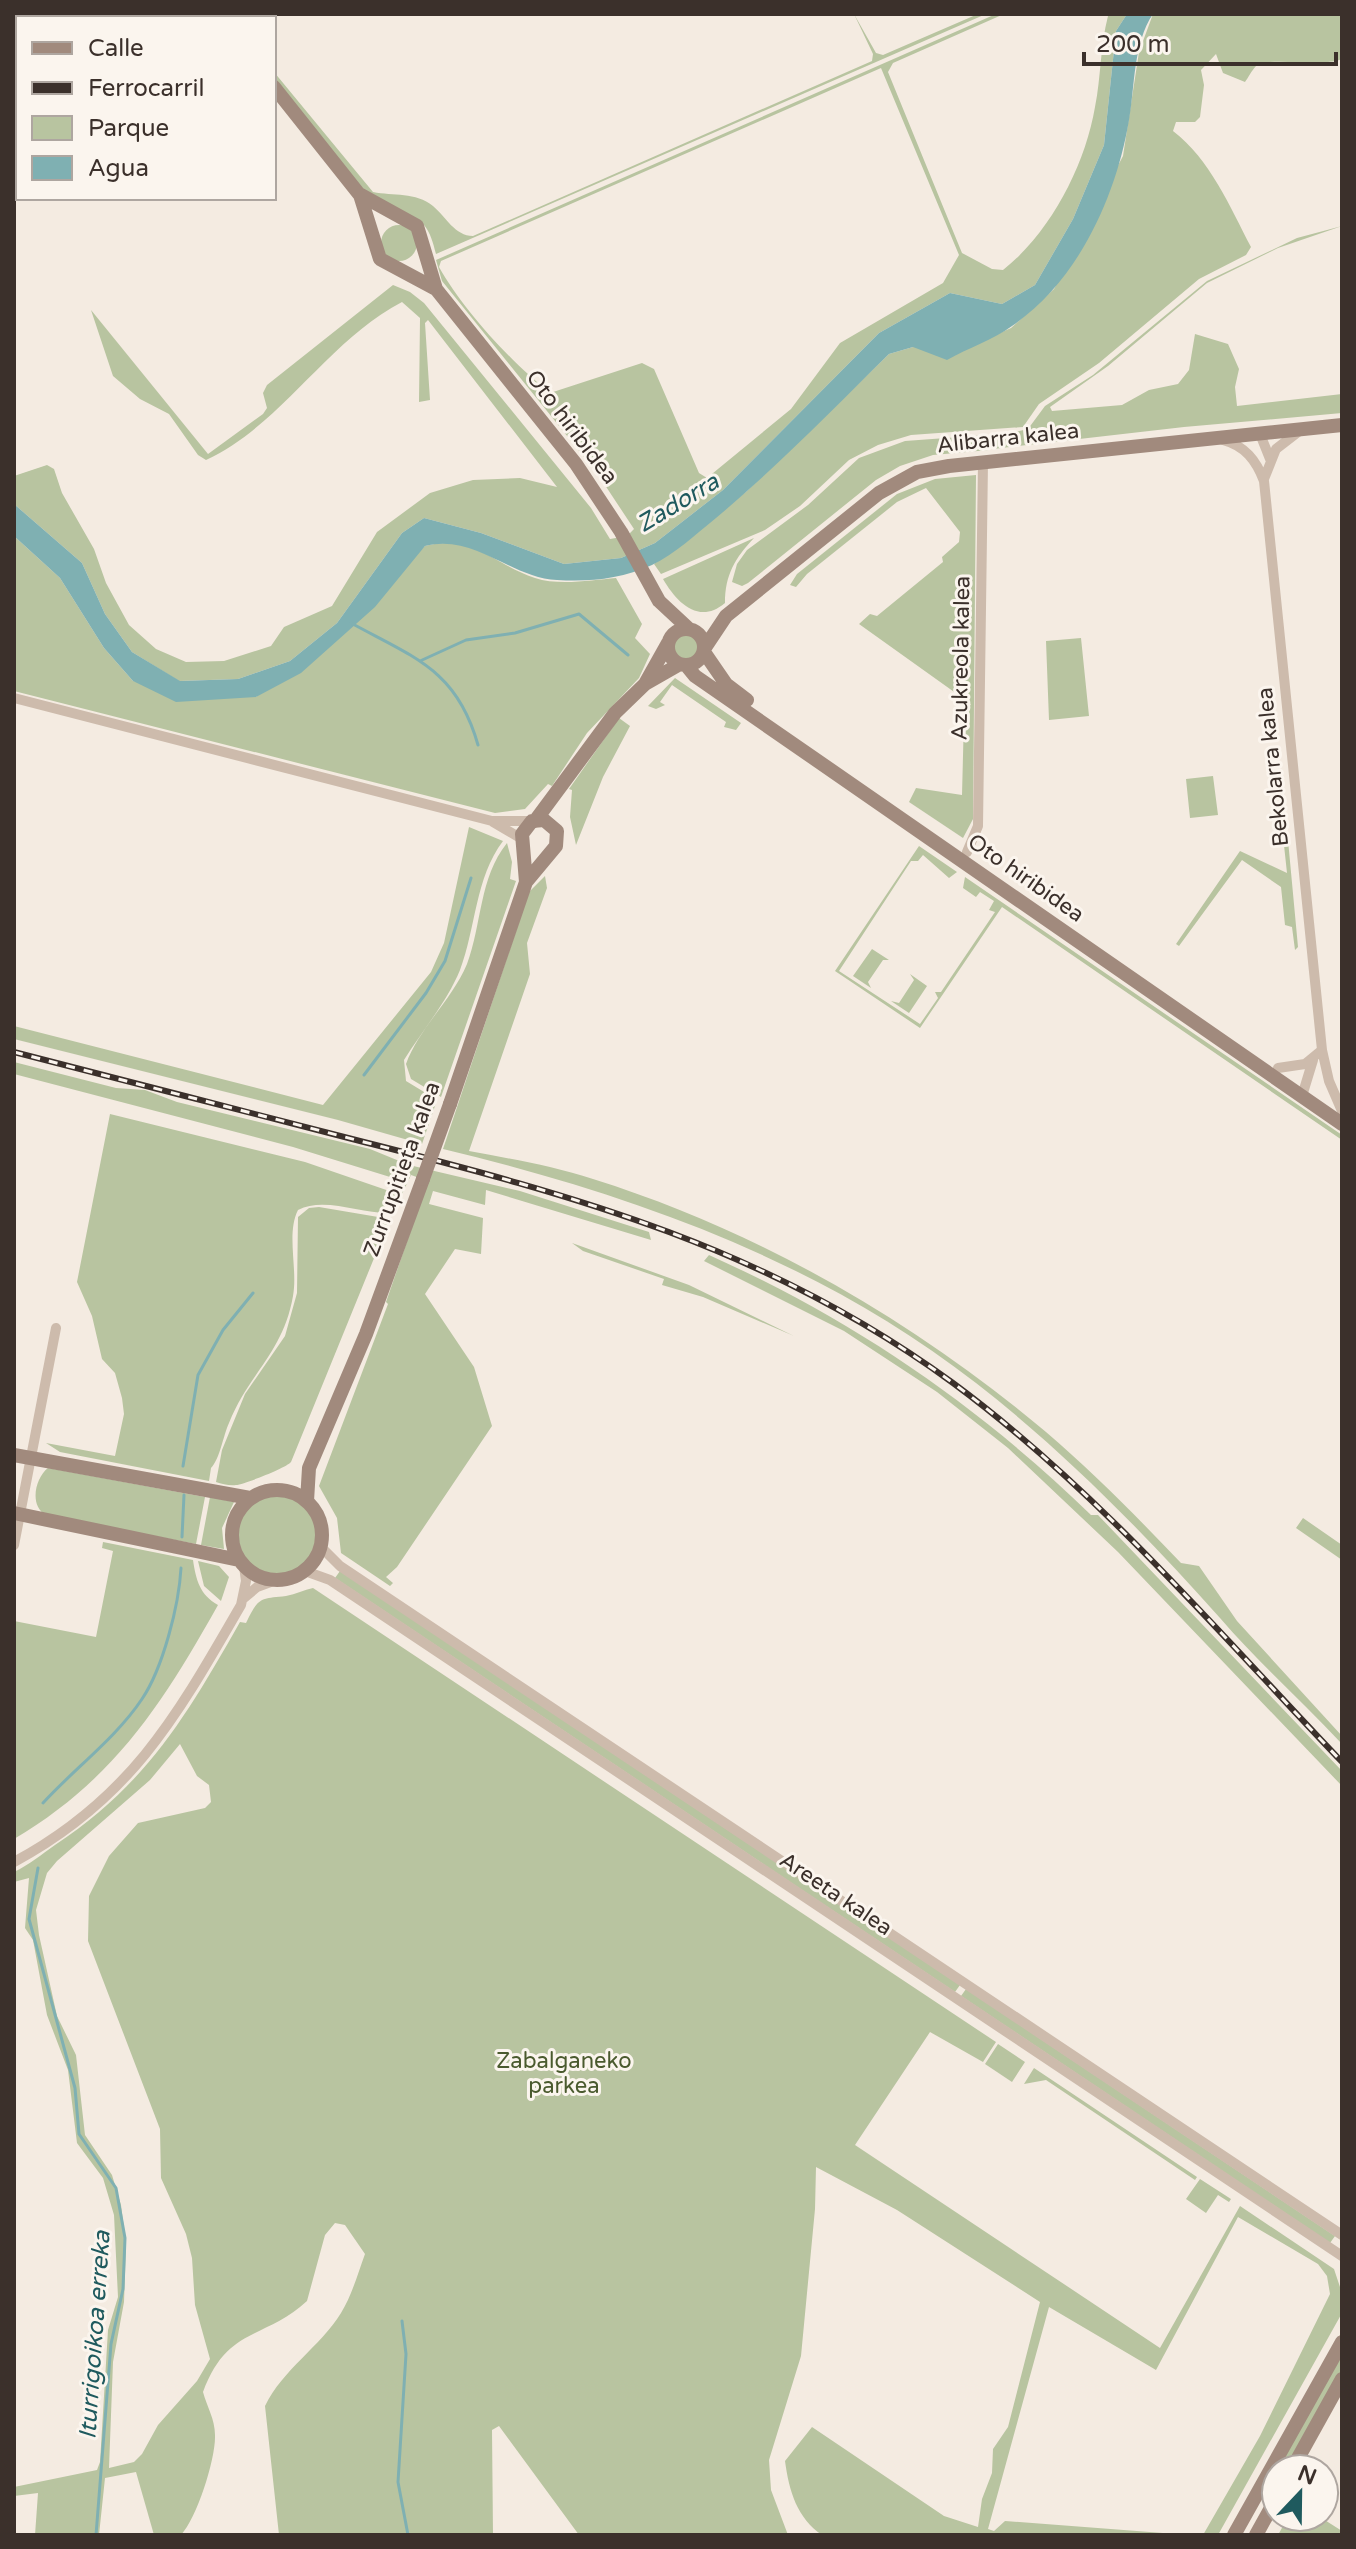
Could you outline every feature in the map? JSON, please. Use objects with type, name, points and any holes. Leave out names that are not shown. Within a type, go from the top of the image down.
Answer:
[{"type":"street","name":"Oto hiribidea","points":[[276,90],[359,194],[374,236],[376,254],[436,289]]},
{"type":"street","name":"Oto hiribidea","points":[[359,194],[417,226],[436,289],[576,464],[621,532],[656,595],[668,642]]},
{"type":"street","points":[[374,236],[385,221],[397,217]]},
{"type":"street","points":[[393,266],[409,265],[423,247]]},
{"type":"street","name":"Alibarra kalea","points":[[704,650],[726,616],[893,483],[926,469],[1342,425]]},
{"type":"street","name":"Bekolarra kalea","points":[[1301,429],[1287,439],[1270,459],[1264,481],[1318,1054],[1342,1112]]},
{"type":"street","points":[[1253,459],[1260,434]]},
{"type":"street","points":[[1260,434],[1270,459]]},
{"type":"street","points":[[1218,438],[1242,447],[1253,459]]},
{"type":"street","name":"Bekolarra kalea","points":[[1253,459],[1264,481]]},
{"type":"street","name":"Azukreola kalea","points":[[967,852],[978,826],[983,462]]},
{"type":"street","name":"Oto hiribidea","points":[[656,595],[690,629]]},
{"type":"street","name":"Alibarra kalea","points":[[690,629],[726,616]]},
{"type":"street","points":[[523,844],[524,829],[558,794],[594,740],[645,684],[676,631],[690,629],[702,637],[704,650],[697,661],[683,664],[645,684]]},
{"type":"street","points":[[668,642],[670,656],[683,664]]},
{"type":"street","name":"Oto hiribidea","points":[[704,650],[733,690],[1304,1085],[1342,1124]]},
{"type":"street","name":"Oto hiribidea","points":[[683,664],[695,676],[1342,1112]]},
{"type":"street","points":[[14,698],[492,821],[544,820],[555,828]]},
{"type":"street","points":[[492,821],[535,855],[547,855],[558,841],[555,828],[558,794]]},
{"type":"street","name":"Zurrupitieta kalea","points":[[523,844],[526,882]]},
{"type":"street","name":"Zurrupitieta kalea","points":[[307,1501],[309,1468],[366,1334],[450,1104],[526,882],[547,855]]},
{"type":"street","points":[[1278,1068],[1298,1067],[1318,1054]]},
{"type":"street","points":[[1304,1085],[1318,1054]]},
{"type":"street","points":[[1304,1085],[1329,1081]]},
{"type":"street","points":[[14,1545],[17,1513],[56,1328]]},
{"type":"street","points":[[14,1455],[250,1498]]},
{"type":"street","name":"Zurrupitieta kalea","points":[[287,1491],[309,1468]]},
{"type":"street","points":[[14,1862],[83,1817],[147,1755],[186,1699],[244,1598],[257,1587],[305,1571],[321,1547],[319,1518],[307,1501],[287,1491],[274,1490],[250,1498],[242,1506],[232,1527],[232,1538],[242,1563],[244,1598]]},
{"type":"street","points":[[17,1513],[242,1563],[253,1574],[276,1580]]},
{"type":"street","name":"Areeta kalea","points":[[321,1547],[340,1566],[1342,2235]]},
{"type":"street","name":"Areeta kalea","points":[[305,1571],[330,1580],[1342,2256]]},
{"type":"street","points":[[1234,2535],[1342,2342]]},
{"type":"street","points":[[1301,2453],[1342,2379]]},
{"type":"green space","points":[[854,14],[876,53],[883,55],[978,14],[986,14],[436,254],[426,227],[412,216],[373,199],[346,174],[276,83],[276,74],[373,192],[412,196],[426,202],[461,233],[473,236],[872,61],[873,54]]},
{"type":"green space","points":[[996,14],[1004,14],[893,63],[888,72],[962,253],[992,269],[1003,270],[1036,237],[1074,175],[1095,107],[1108,16],[1127,14],[1116,31],[1104,145],[1073,219],[1035,285],[1002,304],[950,293],[879,333],[723,490],[655,543],[621,558],[564,564],[481,533],[424,518],[402,533],[337,623],[290,661],[238,679],[179,681],[132,652],[105,614],[82,563],[14,504],[14,476],[47,465],[54,469],[62,493],[94,549],[106,583],[129,625],[156,649],[186,662],[224,661],[271,646],[284,627],[332,606],[377,532],[430,493],[473,480],[520,478],[557,487],[428,320],[425,323],[430,400],[419,402],[420,318],[402,302],[351,338],[259,426],[206,460],[198,455],[169,414],[140,399],[113,376],[91,310],[208,454],[263,414],[267,408],[263,393],[267,385],[393,285],[410,292],[424,303],[591,508],[610,539],[627,536],[634,529],[597,473],[442,281],[436,260]],"holes":[[[881,68],[959,255],[943,283],[840,343],[791,409],[707,478],[699,473],[654,369],[642,363],[550,393],[489,335],[461,301],[439,267],[441,261]]]},
{"type":"green space","points":[[1153,14],[1342,14],[1342,59],[1262,63],[1256,66],[1245,82],[1223,73],[1216,54],[1201,70],[1204,85],[1200,117],[1195,122],[1176,122],[1173,131],[1198,155],[1227,200],[1251,247],[1246,255],[1199,279],[1099,363],[1039,404],[1023,427],[911,435],[878,445],[849,460],[800,506],[765,530],[661,574],[654,564],[747,491],[889,354],[913,347],[979,342],[1011,328],[1054,289],[1123,156],[1139,52]]},
{"type":"green space","points":[[399,225],[412,230],[417,243],[412,256],[399,261],[386,256],[381,243],[386,230]]},
{"type":"green space","points":[[1342,226],[1278,248],[1207,283],[1108,366],[1050,407],[1052,411],[1122,405],[1149,390],[1178,384],[1189,370],[1195,334],[1228,344],[1239,369],[1235,387],[1237,406],[1342,394],[1342,413],[993,449],[996,436],[1028,429],[1045,406],[1093,375],[1207,281],[1297,238]]},
{"type":"green space","points":[[987,435],[989,450],[933,455],[900,466],[876,480],[748,583],[742,586],[732,582],[737,564],[747,550],[808,505],[859,458],[905,441]]},
{"type":"green space","points":[[976,475],[973,819],[963,838],[909,802],[916,788],[962,795],[964,717],[971,704],[859,624],[870,614],[877,616],[943,562],[942,557],[959,542],[960,532],[926,488],[897,502],[807,574],[796,587],[790,585],[797,574],[897,494],[935,479]]},
{"type":"green space","points":[[14,536],[60,578],[104,648],[133,681],[256,697],[425,546],[441,543],[470,547],[521,573],[554,582],[616,578],[642,624],[635,638],[650,654],[639,678],[587,733],[552,786],[548,784],[525,809],[495,813],[14,691]]},
{"type":"green space","points":[[754,538],[732,568],[725,603],[715,609],[706,612],[690,608],[675,596],[663,579]]},
{"type":"green space","points":[[687,633],[696,637],[700,646],[696,655],[687,659],[678,655],[674,646],[678,637]]},
{"type":"green space","points":[[1081,638],[1089,716],[1049,720],[1046,641]]},
{"type":"green space","points":[[675,678],[741,723],[736,730],[724,727],[726,722],[672,685],[660,702],[665,705],[656,709],[648,706]]},
{"type":"green space","points":[[619,718],[630,726],[603,777],[576,845],[570,817],[572,790],[569,789]]},
{"type":"green space","points":[[1213,776],[1218,815],[1190,818],[1186,779]]},
{"type":"green space","points":[[469,827],[503,841],[481,887],[455,982],[404,1060],[406,1081],[434,1098],[436,1103],[422,1144],[14,1039],[14,1026],[323,1105],[431,972],[444,943]]},
{"type":"green space","points":[[1283,836],[1288,840],[1298,947],[1295,950],[1292,927],[1285,925],[1281,887],[1242,860],[1179,946],[1176,944],[1240,851],[1287,873]]},
{"type":"green space","points":[[507,843],[512,862],[510,879],[516,881],[441,1097],[411,1079],[406,1064],[419,1038],[453,990],[467,964],[486,886]]},
{"type":"green space","points":[[919,846],[957,872],[949,878],[923,855],[918,861],[911,861],[839,971],[920,1024],[938,998],[935,992],[941,992],[995,912],[989,910],[994,901],[980,892],[976,897],[963,888],[965,877],[1342,1135],[1342,1140],[1002,907],[920,1028],[835,971]]},
{"type":"green space","points":[[545,876],[547,888],[527,943],[530,974],[469,1151],[578,1174],[655,1200],[715,1225],[832,1283],[943,1353],[1046,1432],[1181,1563],[1199,1566],[1237,1621],[1342,1736],[1342,1744],[1073,1466],[976,1383],[916,1340],[853,1301],[789,1267],[722,1238],[585,1188],[443,1149],[529,892]]},
{"type":"green space","points":[[872,949],[889,960],[883,960],[868,982],[871,988],[853,976]]},
{"type":"green space","points":[[910,974],[927,986],[909,1013],[891,1001],[899,1003],[914,980]]},
{"type":"green space","points":[[14,1062],[116,1088],[145,1090],[177,1102],[370,1149],[409,1165],[520,1191],[649,1232],[651,1240],[486,1190],[485,1205],[433,1191],[429,1204],[483,1218],[481,1254],[455,1249],[425,1294],[474,1367],[492,1426],[397,1567],[386,1577],[393,1583],[390,1586],[341,1553],[337,1518],[319,1486],[388,1304],[386,1302],[428,1181],[411,1175],[393,1213],[332,1205],[298,1210],[292,1241],[294,1286],[288,1316],[274,1348],[237,1406],[211,1468],[209,1481],[60,1452],[46,1443],[115,1456],[124,1414],[115,1373],[102,1359],[92,1316],[77,1282],[110,1114],[305,1162],[398,1194],[403,1181],[293,1147],[14,1074]]},
{"type":"green space","points":[[309,1208],[390,1219],[291,1462],[241,1484],[216,1482],[222,1450],[245,1394],[285,1336],[297,1293],[298,1217]]},
{"type":"green space","points":[[572,1243],[689,1285],[794,1336],[703,1297],[662,1285],[664,1279],[583,1251]]},
{"type":"green space","points":[[709,1255],[813,1307],[911,1368],[1004,1437],[1091,1515],[1098,1515],[1342,1771],[1342,1786],[1118,1552],[1008,1448],[937,1392],[844,1331],[704,1261]]},
{"type":"green space","points":[[48,1468],[205,1497],[196,1544],[46,1515],[37,1505],[36,1492],[40,1478]]},
{"type":"green space","points":[[278,1495],[293,1498],[306,1507],[315,1520],[318,1535],[315,1550],[306,1563],[293,1572],[278,1575],[263,1572],[250,1563],[241,1550],[238,1535],[241,1520],[250,1507],[263,1498]]},
{"type":"green space","points":[[210,1497],[234,1502],[222,1528],[224,1549],[201,1545]]},
{"type":"green space","points":[[1303,1518],[1342,1545],[1342,1560],[1296,1528]]},
{"type":"green space","points":[[103,1542],[193,1560],[200,1586],[207,1597],[218,1605],[177,1675],[133,1737],[80,1791],[14,1839],[14,1621],[96,1637],[113,1551],[102,1548]]},
{"type":"green space","points":[[198,1561],[219,1566],[229,1577],[221,1601],[204,1586]]},
{"type":"green space","points":[[340,1571],[960,1985],[955,1992],[335,1578]]},
{"type":"green space","name":"Zabalganeko parkea","points":[[313,1588],[996,2042],[983,2062],[930,2032],[855,2145],[1160,2348],[1240,2206],[1334,2269],[1342,2293],[1342,2313],[1264,2453],[1260,2453],[1260,2460],[1218,2535],[1203,2535],[1260,2436],[1330,2294],[1327,2276],[1318,2264],[1238,2217],[1156,2370],[1049,2307],[988,2529],[994,2531],[1005,2521],[1189,2535],[822,2535],[813,2528],[796,2503],[785,2461],[812,2427],[944,2516],[978,2527],[982,2499],[992,2473],[993,2449],[1008,2427],[1040,2302],[897,2210],[816,2167],[801,2356],[769,2460],[771,2490],[788,2535],[579,2535],[499,2426],[492,2430],[493,2535],[279,2535],[265,2406],[282,2381],[332,2325],[345,2306],[354,2284],[365,2254],[345,2225],[335,2223],[325,2235],[307,2301],[235,2344],[213,2371],[203,2392],[215,2429],[212,2458],[199,2502],[181,2535],[154,2535],[136,2472],[105,2478],[99,2535],[35,2535],[38,2493],[14,2496],[14,2487],[97,2470],[100,2462],[108,2330],[118,2297],[114,2215],[103,2178],[77,2143],[68,2070],[47,2015],[33,1940],[25,1928],[29,1878],[14,1882],[14,1872],[87,1822],[115,1798],[162,1746],[202,1688],[240,1622],[246,1623],[261,1601]],"holes":[[[180,1744],[197,1776],[209,1785],[211,1802],[205,1808],[138,1823],[109,1856],[89,1896],[88,1941],[160,2129],[161,2178],[186,2234],[192,2258],[195,2305],[210,2359],[197,2381],[158,2425],[142,2454],[134,2462],[109,2468],[113,2362],[124,2302],[126,2245],[121,2205],[112,2175],[85,2135],[76,2055],[57,2016],[36,1910],[47,1873],[57,1861],[150,1780]]]},
{"type":"green space","points":[[966,1989],[1335,2236],[1330,2243],[961,1996]]},
{"type":"green space","points":[[998,2044],[1025,2062],[1012,2082],[985,2064]]},
{"type":"green space","points":[[1034,2068],[1197,2177],[1195,2180],[1046,2080],[1024,2084]]},
{"type":"green space","points":[[1200,2179],[1231,2199],[1229,2202],[1218,2195],[1206,2213],[1186,2199]]},
{"type":"green space","points":[[1342,2350],[1342,2369],[1296,2453],[1286,2453]]},
{"type":"green space","points":[[1342,2531],[1342,2535],[1279,2533]]},
{"type":"water","points":[[1127,14],[1153,14],[1138,52],[1123,149],[1104,207],[1075,261],[1056,286],[1012,326],[947,360],[913,347],[889,354],[739,499],[685,543],[652,565],[629,574],[605,578],[557,580],[524,572],[460,546],[425,546],[375,607],[301,673],[256,697],[176,702],[133,681],[104,648],[60,578],[14,536],[14,504],[82,563],[105,614],[132,652],[180,681],[238,679],[290,661],[337,623],[402,533],[424,518],[481,533],[564,564],[621,558],[655,543],[723,490],[879,333],[950,293],[1002,304],[1035,285],[1073,219],[1104,145],[1116,31]]},
{"type":"waterway","points":[[420,661],[466,640],[515,633],[579,614],[628,655]]},
{"type":"waterway","name":"Iturrigoikoa erreka","points":[[351,623],[431,669],[458,699],[478,745]]},
{"type":"waterway","name":"Iturrigoikoa erreka","points":[[364,1075],[426,993],[445,961],[471,878]]},
{"type":"waterway","name":"Iturrigoikoa erreka","points":[[183,1466],[198,1375],[223,1330],[253,1293]]},
{"type":"waterway","name":"Iturrigoikoa erreka","points":[[182,1537],[184,1495]]},
{"type":"waterway","name":"Iturrigoikoa erreka","points":[[43,1803],[108,1740],[150,1686],[169,1636],[181,1568]]},
{"type":"waterway","name":"Iturrigoikoa erreka","points":[[38,1868],[29,1919],[75,2088],[79,2134],[116,2188],[125,2238],[123,2289],[111,2344],[96,2535]]},
{"type":"waterway","points":[[402,2321],[406,2354],[398,2482],[408,2535]]},
{"type":"railway","points":[[14,1052],[440,1162],[595,1206],[742,1262],[813,1296],[883,1336],[953,1383],[1058,1469],[1203,1613],[1342,1762]]},
{"type":"water label","name":"Zadorra","points":[[678,503]]}]
